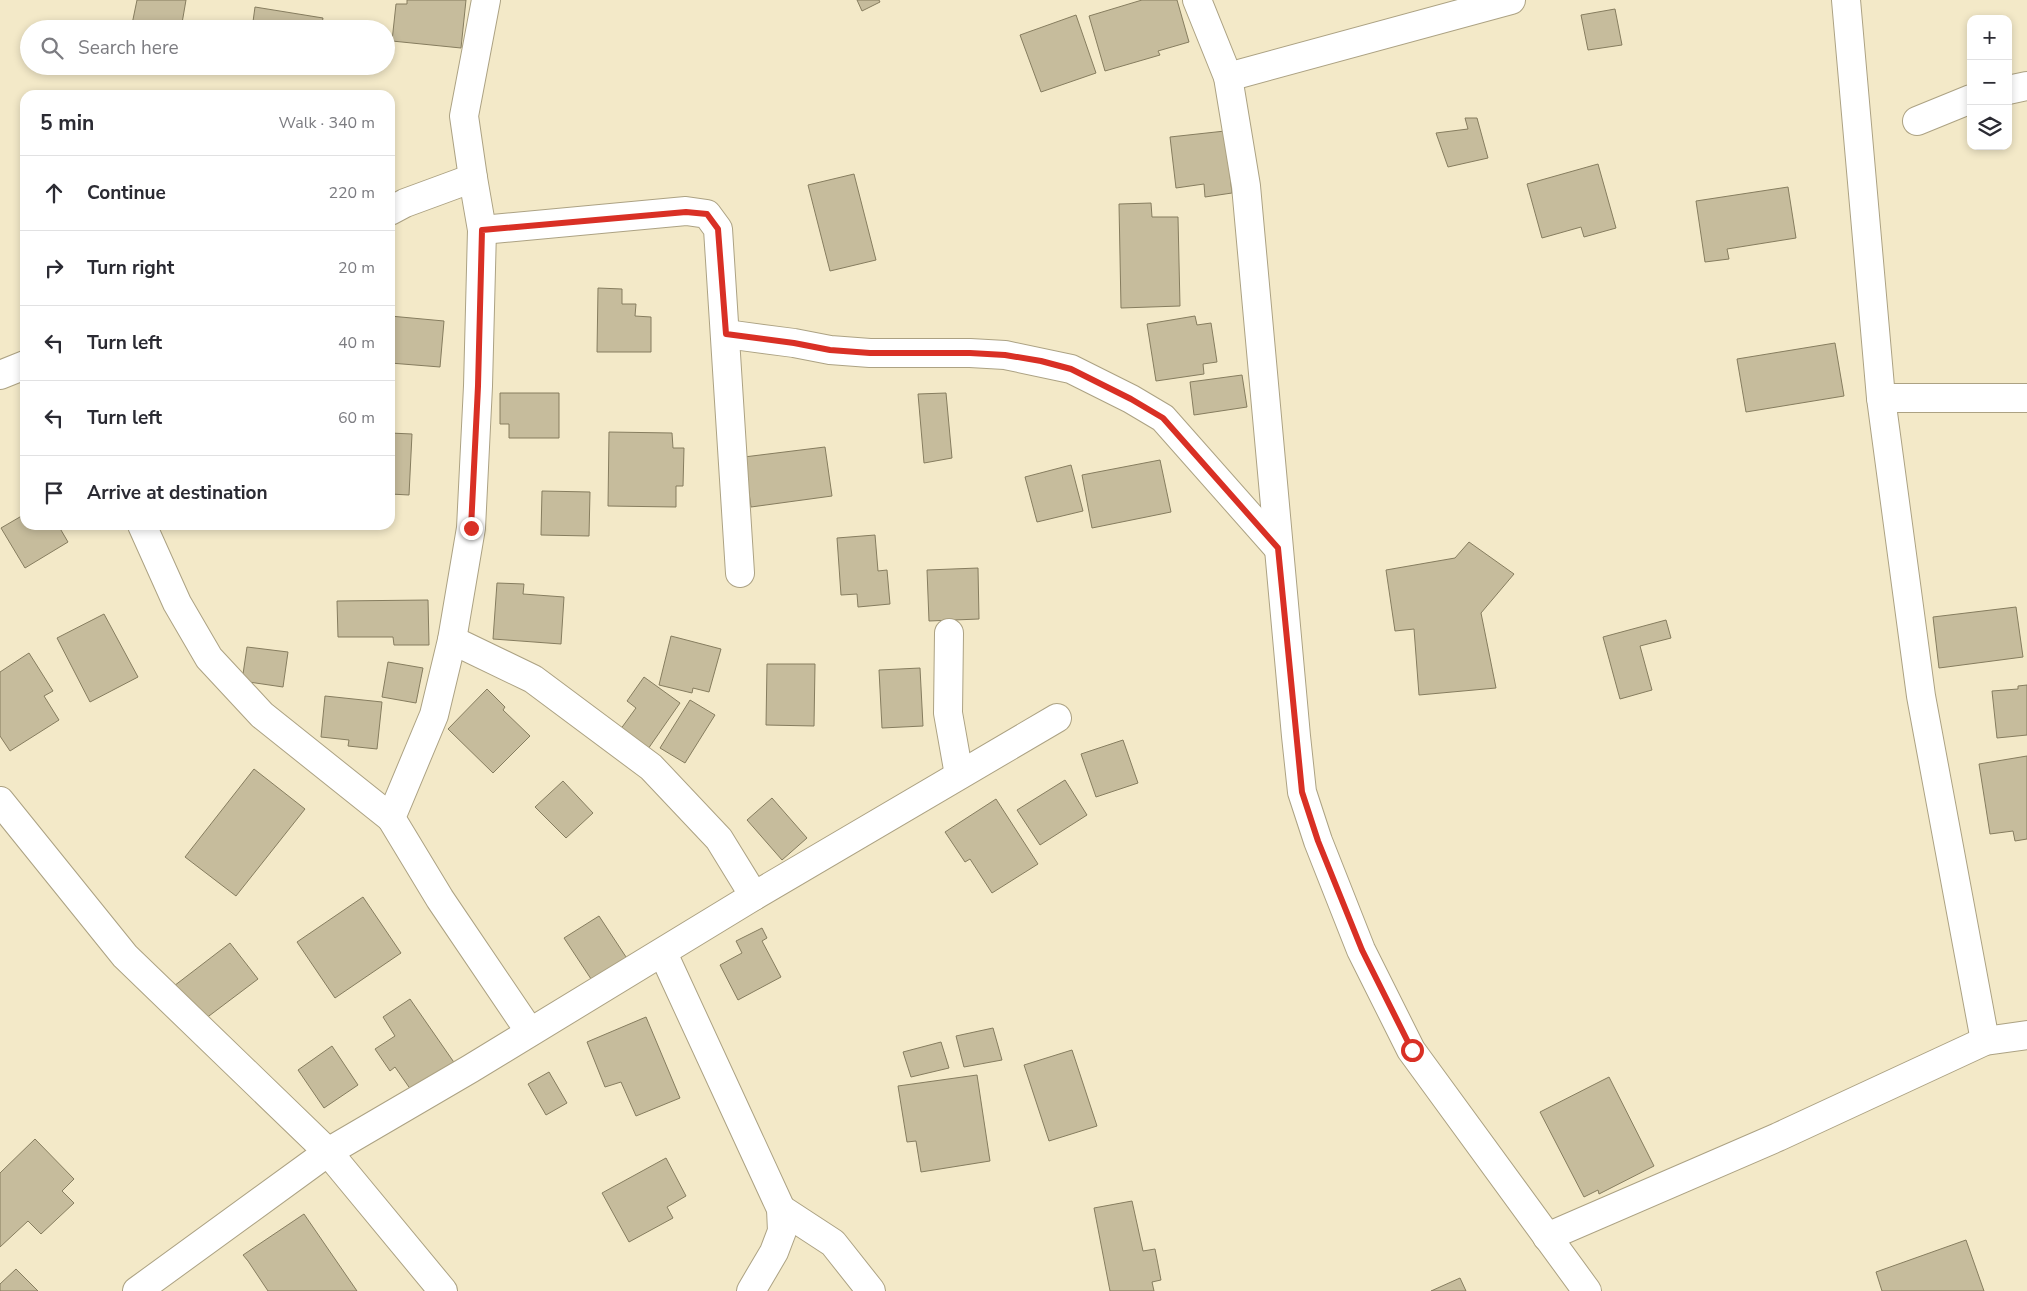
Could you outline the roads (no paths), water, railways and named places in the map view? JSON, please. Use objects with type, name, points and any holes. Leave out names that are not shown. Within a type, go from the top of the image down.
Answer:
[{"type":"street","points":[[391,818],[434,715],[452,640],[471,528],[478,386],[482,230],[472,178],[464,116],[486,0]]},
{"type":"street","points":[[1197,0],[1228,77],[1246,186],[1302,792],[1318,841],[1362,950],[1412,1050],[1587,1291]]},
{"type":"street","points":[[1228,77],[1511,0]]},
{"type":"street","points":[[1846,0],[1881,398],[1921,696],[1985,1040]]},
{"type":"street","points":[[2012,89],[2027,86]]},
{"type":"street","points":[[1917,121],[1967,101]]},
{"type":"street","points":[[395,208],[472,178]]},
{"type":"street","points":[[482,230],[686,212],[707,214],[718,229],[740,573]]},
{"type":"street","points":[[726,334],[830,350],[870,353],[1005,355],[1071,369],[1131,399],[1163,418],[1278,548]]},
{"type":"street","points":[[0,375],[20,367]]},
{"type":"street","points":[[1881,398],[2027,398]]},
{"type":"street","points":[[144,530],[177,603],[209,658],[262,715],[391,818],[440,899],[530,1032]]},
{"type":"street","points":[[949,633],[948,713],[960,776]]},
{"type":"street","points":[[452,640],[533,679],[651,767],[719,839],[754,896]]},
{"type":"street","points":[[137,1291],[328,1152],[663,953],[754,896],[1057,718]]},
{"type":"street","points":[[0,801],[125,956],[328,1152],[443,1291]]},
{"type":"street","points":[[663,953],[780,1209],[782,1231],[774,1252],[751,1291]]},
{"type":"street","points":[[1547,1237],[1778,1137],[1985,1040],[2027,1035]]},
{"type":"street","points":[[780,1209],[833,1243],[871,1291]]}]
